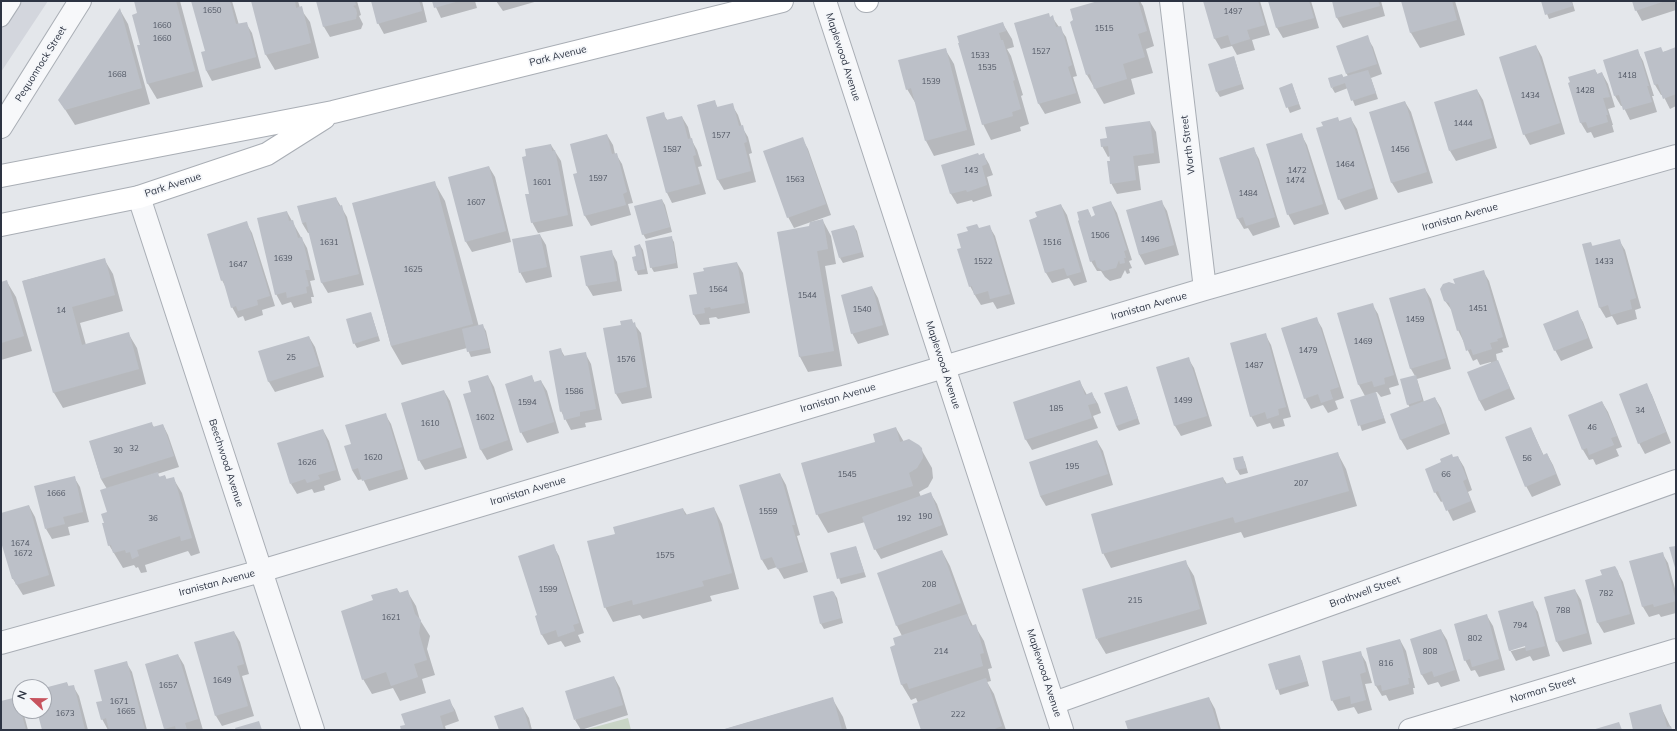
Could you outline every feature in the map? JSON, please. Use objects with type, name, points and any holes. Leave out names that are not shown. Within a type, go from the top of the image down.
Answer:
[{"type":"main road","name":"Park Avenue","points":[[1,176],[333,112],[782,1]]},
{"type":"main road","name":"Park Avenue","points":[[1,225],[138,197],[267,154],[333,112]]},
{"type":"street","name":"Pequonnock Street","points":[[1,127],[80,1]]},
{"type":"street","name":"Maplewood Avenue","points":[[825,1],[1062,730]]},
{"type":"street","name":"Worth Street","points":[[1171,1],[1206,289]]},
{"type":"street","name":"Iranistan Avenue","points":[[1,643],[261,571],[1206,289],[1676,156]]},
{"type":"street","name":"Beechwood Avenue","points":[[138,197],[313,730]]},
{"type":"street","name":"Brothwell Street","points":[[1054,703],[1676,481]]},
{"type":"street","name":"Norman Street","points":[[1410,730],[1676,650]]},
{"type":"lane","points":[[1,18],[12,1]]},
{"type":"shaded area","points":[[1,1],[48,1],[1,72]]},
{"type":"green space","points":[[628,718],[631,730],[584,730]]},
{"type":"building","points":[[134,1],[176,1],[195,71],[147,84],[137,45],[140,45],[132,15],[137,13]]},
{"type":"building","points":[[191,1],[230,1],[236,24],[247,22],[256,57],[206,71],[201,52],[205,51]]},
{"type":"building","points":[[251,1],[295,1],[296,8],[302,6],[311,43],[265,55]]},
{"type":"building","points":[[316,1],[355,1],[356,5],[353,6],[357,13],[356,19],[323,27]]},
{"type":"building","points":[[371,1],[419,1],[422,11],[377,24]]},
{"type":"building","points":[[432,1],[459,1],[434,8]]},
{"type":"building","points":[[1098,1],[1138,1],[1147,31],[1138,34],[1145,57],[1123,64],[1127,79],[1094,89],[1090,74],[1086,75],[1070,22],[1073,20],[1070,9]]},
{"type":"building","points":[[1203,1],[1258,1],[1265,25],[1247,30],[1250,39],[1231,45],[1228,35],[1214,39]]},
{"type":"building","points":[[1268,1],[1309,1],[1314,18],[1276,28]]},
{"type":"building","points":[[1332,1],[1378,1],[1380,6],[1336,18]]},
{"type":"building","points":[[1401,1],[1452,1],[1457,20],[1410,33]]},
{"type":"building","points":[[1541,1],[1571,1],[1573,6],[1545,15]]},
{"type":"building","points":[[1632,1],[1665,1],[1635,11]]},
{"type":"building","points":[[120,8],[142,88],[65,110],[58,100]]},
{"type":"building","points":[[1049,13],[1050,17],[1053,15],[1056,27],[1061,26],[1072,65],[1068,67],[1076,93],[1038,104],[1014,23]]},
{"type":"building","points":[[1003,22],[1006,31],[999,33],[1001,40],[1003,40],[1015,80],[1013,81],[1021,109],[1012,112],[1013,116],[982,125],[957,36]]},
{"type":"building","points":[[1368,35],[1377,64],[1346,74],[1336,46]]},
{"type":"building","points":[[1536,45],[1560,123],[1523,135],[1499,57]]},
{"type":"building","points":[[1661,47],[1663,52],[1676,47],[1676,94],[1663,99],[1658,84],[1654,85],[1644,52]]},
{"type":"building","points":[[946,48],[967,130],[925,141],[911,88],[906,90],[898,60]]},
{"type":"building","points":[[1638,49],[1652,102],[1623,110],[1619,95],[1614,96],[1603,60]]},
{"type":"building","points":[[1234,56],[1242,84],[1216,92],[1208,64]]},
{"type":"building","points":[[1595,69],[1597,74],[1602,72],[1610,97],[1603,98],[1608,115],[1606,115],[1608,122],[1588,128],[1586,122],[1580,123],[1568,83],[1570,82],[1568,77]]},
{"type":"building","points":[[1368,70],[1376,93],[1351,101],[1345,83],[1331,88],[1328,78],[1342,74],[1343,77]]},
{"type":"building","points":[[1292,83],[1299,104],[1286,108],[1279,88]]},
{"type":"building","points":[[1477,89],[1492,138],[1449,151],[1434,102]]},
{"type":"building","points":[[715,100],[717,107],[733,103],[739,126],[743,125],[747,142],[744,143],[751,171],[717,180],[697,105]]},
{"type":"building","points":[[1405,101],[1427,172],[1391,183],[1369,112]]},
{"type":"building","points":[[664,112],[666,120],[682,116],[688,139],[692,138],[696,155],[693,156],[700,184],[666,193],[646,117]]},
{"type":"building","points":[[1338,117],[1339,121],[1351,117],[1373,188],[1338,200],[1316,128],[1323,126],[1321,122]]},
{"type":"building","points":[[1150,121],[1154,153],[1133,156],[1136,180],[1110,184],[1107,161],[1110,161],[1108,146],[1101,147],[1100,139],[1107,138],[1105,127]]},
{"type":"building","points":[[1302,133],[1323,204],[1287,215],[1266,144]]},
{"type":"building","points":[[607,134],[612,154],[617,153],[627,192],[623,194],[626,205],[584,216],[573,174],[577,173],[570,144]]},
{"type":"building","points":[[803,137],[826,204],[787,218],[763,151]]},
{"type":"building","points":[[551,144],[552,151],[555,150],[568,215],[531,223],[525,194],[529,194],[522,157],[526,156],[525,149]]},
{"type":"building","points":[[1254,147],[1275,217],[1246,226],[1243,217],[1237,219],[1219,158]]},
{"type":"building","points":[[978,153],[979,155],[984,153],[987,164],[982,166],[987,185],[967,192],[966,190],[950,194],[941,165]]},
{"type":"building","points":[[489,166],[506,231],[465,242],[448,177]]},
{"type":"building","points":[[435,181],[473,324],[391,346],[352,203]]},
{"type":"building","points":[[336,197],[339,206],[342,205],[359,274],[321,283],[306,222],[302,223],[297,206]]},
{"type":"building","points":[[662,199],[670,227],[642,235],[634,206]]},
{"type":"building","points":[[1162,200],[1174,245],[1139,255],[1126,210]]},
{"type":"building","points":[[1111,201],[1127,250],[1124,251],[1126,258],[1124,258],[1125,263],[1120,264],[1119,260],[1116,268],[1103,271],[1097,267],[1095,260],[1090,262],[1078,221],[1077,212],[1088,209],[1091,217],[1095,215],[1092,207]]},
{"type":"building","points":[[1061,204],[1081,272],[1067,276],[1064,268],[1045,273],[1029,220],[1037,217],[1035,212]]},
{"type":"building","points":[[287,211],[289,221],[293,220],[298,238],[302,237],[310,270],[305,270],[309,286],[306,287],[307,293],[287,298],[286,292],[275,295],[257,218]]},
{"type":"building","points":[[823,219],[828,249],[817,251],[834,351],[799,357],[777,232],[809,226],[810,222]]},
{"type":"building","points":[[247,221],[270,296],[257,300],[258,305],[238,311],[236,306],[231,308],[207,234]]},
{"type":"building","points":[[977,224],[979,228],[990,225],[1010,294],[990,299],[988,291],[974,295],[972,286],[969,287],[957,249],[961,248],[957,234],[968,231],[966,227]]},
{"type":"building","points":[[854,225],[862,252],[839,258],[831,231]]},
{"type":"building","points":[[540,234],[547,267],[519,273],[512,239]]},
{"type":"building","points":[[672,236],[676,263],[650,268],[645,241]]},
{"type":"building","points":[[1620,239],[1636,298],[1630,300],[1632,309],[1611,315],[1608,305],[1599,308],[1582,244],[1591,242],[1592,246]]},
{"type":"building","points":[[640,244],[645,269],[635,271],[632,257],[636,256],[634,246]]},
{"type":"building","points":[[612,250],[617,281],[586,286],[580,256]]},
{"type":"building","points":[[105,258],[115,295],[72,307],[82,345],[129,332],[139,369],[53,393],[22,281]]},
{"type":"building","points":[[737,262],[745,303],[711,309],[710,307],[704,308],[705,313],[693,315],[689,295],[697,294],[693,273],[704,271],[703,268]]},
{"type":"building","points":[[1484,270],[1503,337],[1497,339],[1498,341],[1490,343],[1492,349],[1473,355],[1471,349],[1466,351],[1460,330],[1457,331],[1449,303],[1444,301],[1440,289],[1443,284],[1449,282],[1455,284],[1453,279]]},
{"type":"building","points":[[7,280],[24,336],[1,343],[1,282]]},
{"type":"building","points":[[872,286],[883,325],[851,334],[841,295]]},
{"type":"building","points":[[1425,288],[1446,358],[1410,369],[1389,298]]},
{"type":"building","points":[[1373,303],[1394,375],[1384,378],[1385,384],[1374,387],[1372,381],[1358,385],[1337,313]]},
{"type":"building","points":[[1578,310],[1588,338],[1554,351],[1543,324]]},
{"type":"building","points":[[371,312],[378,336],[353,344],[346,319]]},
{"type":"building","points":[[1317,317],[1339,387],[1330,390],[1333,399],[1321,403],[1318,394],[1304,399],[1281,328]]},
{"type":"building","points":[[632,319],[633,323],[635,322],[647,387],[615,394],[603,328],[621,325],[620,321]]},
{"type":"building","points":[[483,324],[489,348],[467,352],[462,329]]},
{"type":"building","points":[[1266,333],[1286,407],[1278,409],[1279,415],[1267,419],[1265,412],[1250,417],[1230,343]]},
{"type":"building","points":[[309,336],[319,366],[268,382],[258,351]]},
{"type":"building","points":[[561,348],[563,356],[586,352],[596,409],[580,412],[580,416],[564,420],[562,411],[560,412],[549,351]]},
{"type":"building","points":[[1189,357],[1207,416],[1174,426],[1156,367]]},
{"type":"building","points":[[1498,360],[1510,388],[1479,401],[1467,372]]},
{"type":"building","points":[[488,375],[508,440],[480,450],[463,394],[471,392],[468,381]]},
{"type":"building","points":[[532,375],[534,382],[541,380],[554,422],[520,433],[505,384]]},
{"type":"building","points":[[1416,375],[1422,400],[1407,405],[1400,379]]},
{"type":"building","points":[[1080,380],[1085,395],[1092,392],[1096,403],[1088,405],[1092,418],[1025,440],[1013,402]]},
{"type":"building","points":[[1647,383],[1666,432],[1638,444],[1619,394]]},
{"type":"building","points":[[1127,386],[1138,418],[1116,426],[1104,393]]},
{"type":"building","points":[[444,390],[462,447],[418,461],[401,403]]},
{"type":"building","points":[[1376,392],[1384,418],[1358,426],[1350,400]]},
{"type":"building","points":[[1435,397],[1445,423],[1400,440],[1390,414]]},
{"type":"building","points":[[1602,401],[1617,436],[1611,438],[1614,445],[1589,455],[1587,448],[1582,450],[1568,415]]},
{"type":"building","points":[[386,413],[403,469],[362,481],[358,468],[352,470],[344,446],[351,444],[345,425]]},
{"type":"building","points":[[152,422],[153,427],[163,424],[174,456],[101,479],[89,441]]},
{"type":"building","points":[[896,427],[900,442],[909,439],[922,448],[923,458],[917,468],[909,473],[913,486],[816,515],[801,463],[875,442],[873,434]]},
{"type":"building","points":[[1531,427],[1543,455],[1547,453],[1556,474],[1525,487],[1505,437]]},
{"type":"building","points":[[323,429],[336,470],[318,475],[320,479],[307,483],[305,479],[290,484],[277,443]]},
{"type":"building","points":[[1097,440],[1108,474],[1040,496],[1029,462]]},
{"type":"building","points":[[1338,452],[1349,491],[1235,523],[1233,517],[1102,554],[1091,514],[1223,477],[1225,484]]},
{"type":"building","points":[[1452,454],[1453,457],[1458,456],[1467,479],[1463,481],[1471,501],[1446,511],[1438,491],[1434,493],[1425,469],[1441,462],[1440,459]]},
{"type":"building","points":[[1243,456],[1246,468],[1236,470],[1233,458]]},
{"type":"building","points":[[158,472],[159,477],[165,475],[166,479],[174,477],[192,538],[181,541],[180,536],[137,550],[139,556],[132,559],[130,552],[126,553],[125,550],[113,553],[111,545],[108,546],[102,523],[104,523],[101,514],[107,512],[100,490]]},
{"type":"building","points":[[780,473],[795,525],[792,525],[803,562],[777,569],[772,557],[761,560],[739,485]]},
{"type":"building","points":[[75,476],[83,512],[63,517],[65,524],[45,529],[34,486]]},
{"type":"building","points":[[931,492],[942,525],[874,550],[862,517]]},
{"type":"building","points":[[29,505],[49,575],[16,585],[14,579],[12,579],[1,542],[1,513]]},
{"type":"building","points":[[714,507],[732,573],[702,581],[704,586],[633,605],[632,600],[604,608],[587,541],[615,534],[613,527],[683,508],[685,515]]},
{"type":"building","points":[[554,544],[579,623],[573,625],[575,631],[558,637],[556,630],[541,635],[535,616],[537,615],[518,556]]},
{"type":"building","points":[[856,546],[864,572],[837,579],[830,553]]},
{"type":"building","points":[[1676,546],[1676,571],[1669,547]]},
{"type":"building","points":[[942,550],[961,603],[896,626],[877,573]]},
{"type":"building","points":[[1663,552],[1676,601],[1654,607],[1653,604],[1642,607],[1629,561]]},
{"type":"building","points":[[1186,560],[1200,609],[1096,639],[1082,589]]},
{"type":"building","points":[[1615,566],[1618,571],[1630,614],[1597,623],[1585,580],[1602,575],[1600,570]]},
{"type":"building","points":[[397,588],[399,593],[408,590],[415,614],[421,620],[419,633],[427,660],[414,664],[418,677],[391,686],[386,672],[362,680],[341,611],[373,600],[371,595]]},
{"type":"building","points":[[1575,589],[1587,633],[1556,642],[1544,597]]},
{"type":"building","points":[[832,591],[834,592],[841,618],[820,624],[813,596]]},
{"type":"building","points":[[1533,601],[1545,646],[1526,651],[1525,646],[1509,651],[1498,611]]},
{"type":"building","points":[[967,614],[971,626],[976,624],[984,653],[980,654],[983,666],[909,689],[907,683],[901,685],[890,647],[895,645],[893,638]]},
{"type":"building","points":[[1487,614],[1499,659],[1472,667],[1470,659],[1464,661],[1454,624]]},
{"type":"building","points":[[1441,629],[1455,670],[1434,677],[1432,671],[1421,675],[1410,639]]},
{"type":"building","points":[[234,631],[244,664],[237,666],[248,706],[215,716],[194,642]]},
{"type":"building","points":[[1400,639],[1410,678],[1408,678],[1409,684],[1382,691],[1381,685],[1375,686],[1366,648]]},
{"type":"building","points":[[1361,651],[1366,672],[1360,674],[1366,700],[1351,704],[1350,696],[1331,701],[1322,661]]},
{"type":"building","points":[[178,654],[198,719],[185,723],[187,730],[176,730],[175,726],[164,729],[145,664]]},
{"type":"building","points":[[1300,655],[1307,681],[1276,690],[1268,664]]},
{"type":"building","points":[[127,661],[145,730],[109,730],[106,718],[101,720],[96,702],[102,701],[94,670]]},
{"type":"building","points":[[614,676],[623,705],[574,720],[565,691]]},
{"type":"building","points":[[986,678],[1002,726],[992,730],[921,730],[912,704]]},
{"type":"building","points":[[67,682],[68,686],[74,685],[85,730],[42,730],[39,719],[52,719],[52,686]]},
{"type":"building","points":[[833,697],[842,730],[721,730]]},
{"type":"building","points":[[1209,697],[1219,730],[1128,730],[1125,721]]},
{"type":"building","points":[[12,698],[12,719],[23,719],[26,730],[1,730],[1,701]]},
{"type":"building","points":[[450,699],[454,711],[440,716],[444,730],[401,730],[400,726],[405,725],[401,714]]},
{"type":"building","points":[[1661,704],[1667,727],[1671,726],[1672,730],[1633,730],[1629,713]]},
{"type":"building","points":[[523,707],[530,730],[499,730],[494,716]]},
{"type":"building","points":[[259,721],[262,730],[236,730],[235,728]]},
{"type":"building","points":[[1619,722],[1622,730],[1592,730]]}]
